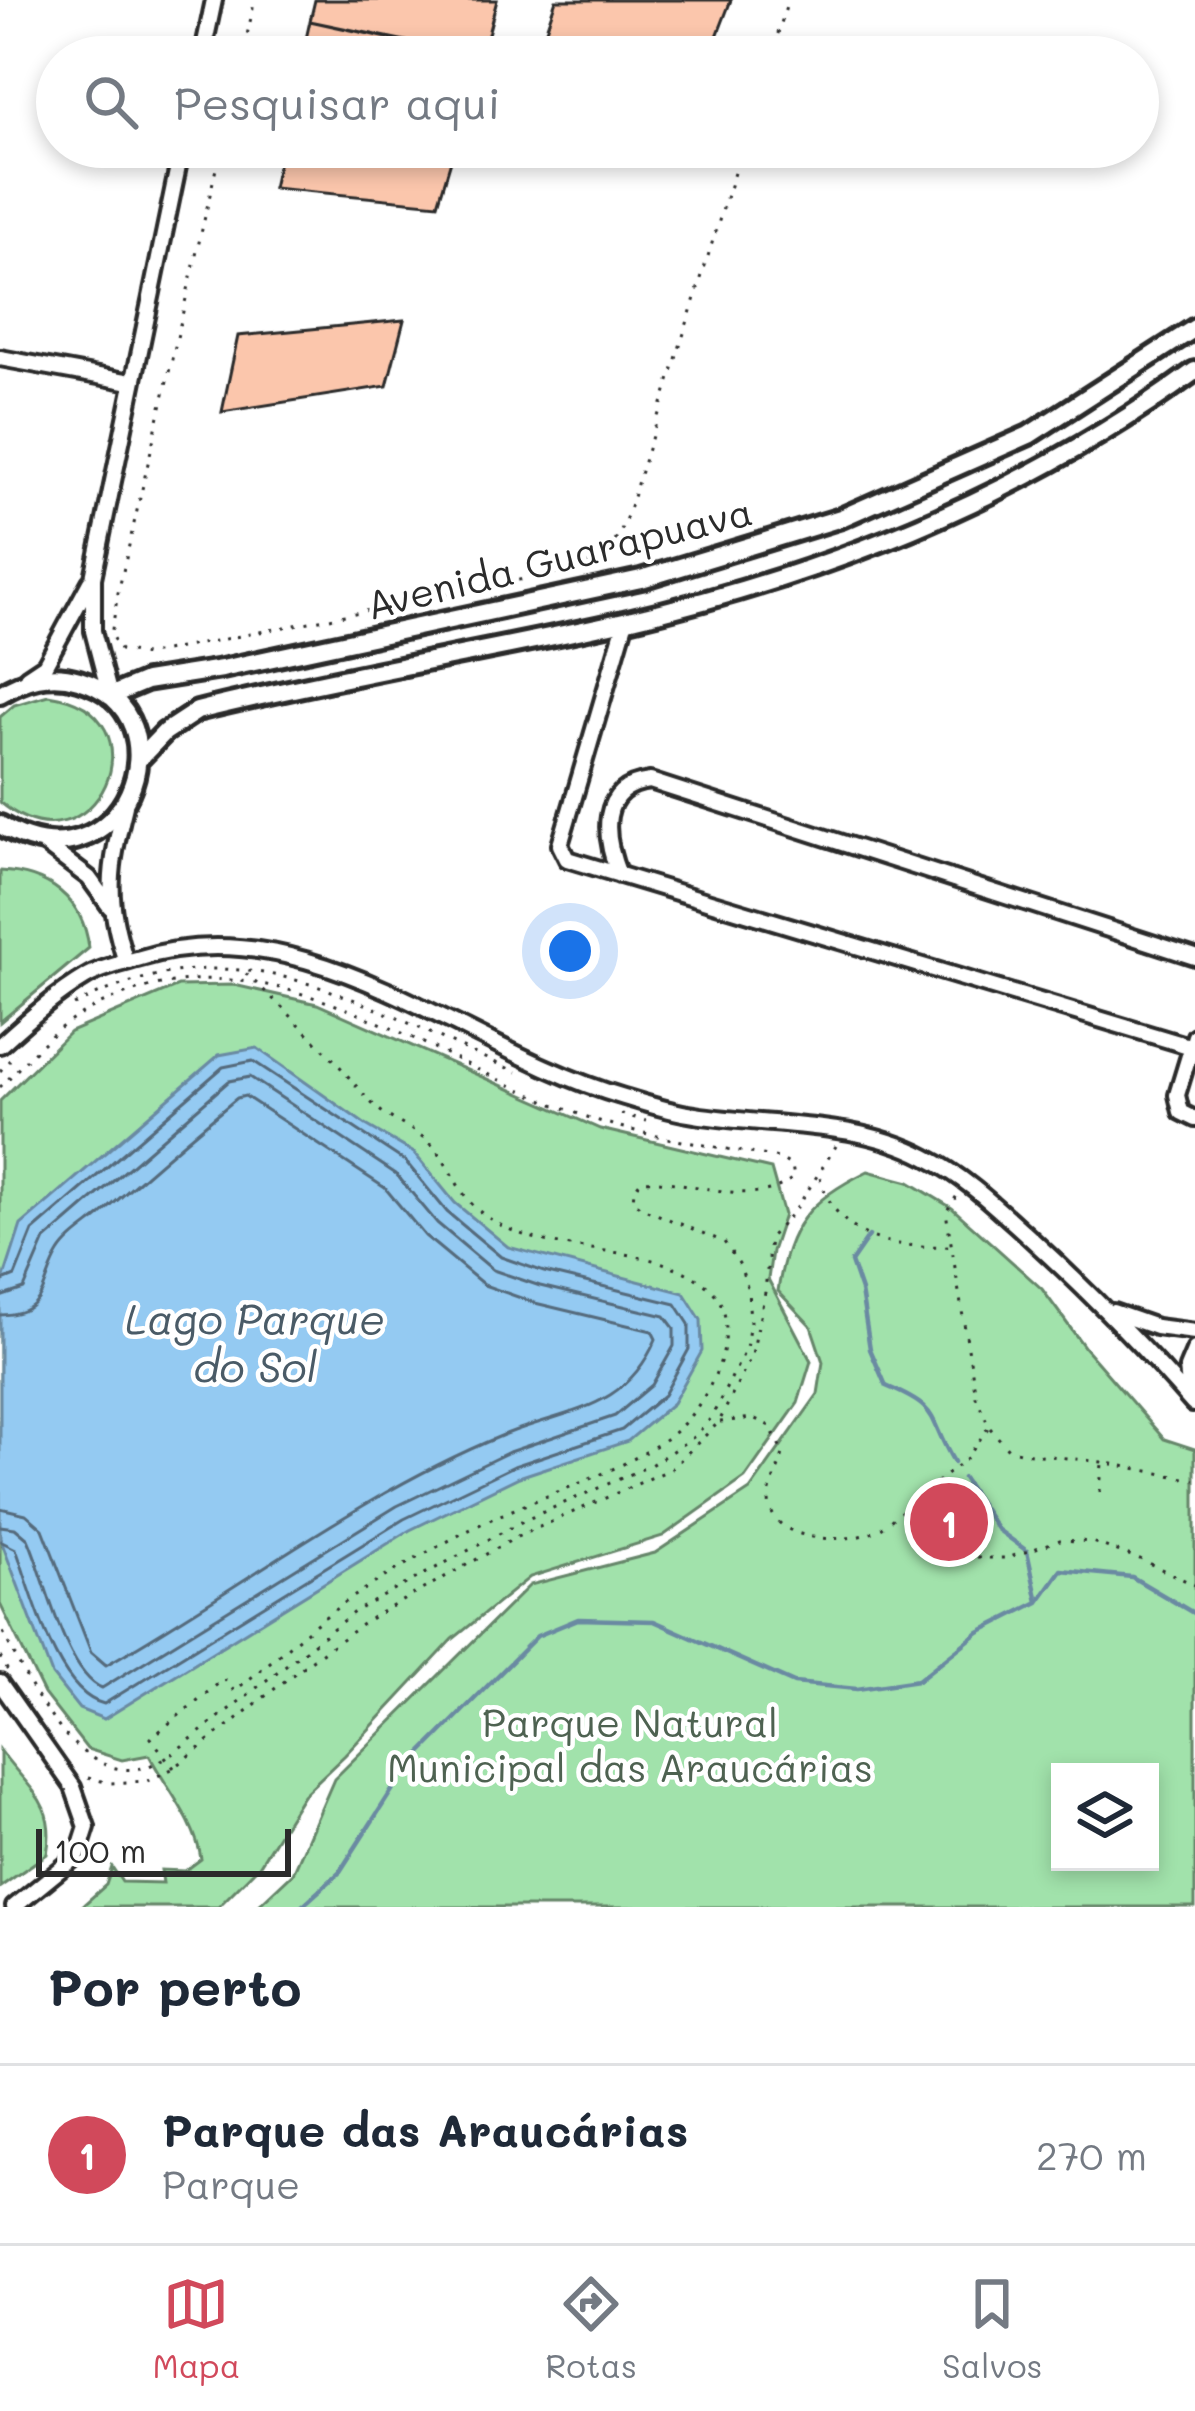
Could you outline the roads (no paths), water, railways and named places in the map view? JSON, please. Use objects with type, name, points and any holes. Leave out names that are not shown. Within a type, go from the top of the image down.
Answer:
[{"type":"street","points":[[206,36],[214,0]]},
{"type":"street","points":[[110,696],[93,631],[93,578],[177,168]]},
{"type":"street","name":"Avenida Guarapuava","points":[[110,696],[146,681],[641,579],[841,518],[1029,434],[1195,328]]},
{"type":"street","points":[[0,358],[131,382]]},
{"type":"street","name":"Avenida Guarapuava","points":[[139,759],[197,711],[626,620],[857,554],[1031,476],[1143,409],[1195,371]]},
{"type":"street","points":[[0,694],[45,665],[93,578]]},
{"type":"street","points":[[626,620],[560,845],[567,859],[1193,1042],[1177,1095],[1181,1112],[1195,1119]]},
{"type":"street","points":[[20,682],[67,676],[90,683],[110,696],[135,736],[139,759],[135,783],[124,806],[110,871],[110,907],[126,962]]},
{"type":"street","points":[[619,875],[605,830],[617,793],[633,783],[650,781],[1195,957]]},
{"type":"street","points":[[0,839],[67,843],[109,824],[124,806]]},
{"type":"street","points":[[0,825],[21,838]]},
{"type":"street","points":[[43,843],[89,878],[110,907]]},
{"type":"street","points":[[0,1045],[41,1008],[90,974],[166,950],[230,944],[304,959],[619,1096],[692,1115],[843,1130],[928,1157],[978,1192],[1111,1312],[1194,1405]]},
{"type":"street","points":[[1111,1312],[1156,1327],[1195,1332]]},
{"type":"street","points":[[1194,1405],[1187,1368],[1195,1348]]},
{"type":"street","points":[[6,1680],[49,1757],[74,1786],[87,1827],[77,1855],[14,1907]]},
{"type":"water","name":"Lago Parque do Sol","points":[[257,1048],[414,1153],[455,1203],[508,1247],[684,1293],[701,1320],[702,1351],[673,1403],[628,1441],[519,1477],[410,1530],[104,1719],[79,1709],[52,1675],[0,1538],[0,1290],[21,1225],[219,1055]]},
{"type":"waterway","points":[[869,1236],[851,1262],[870,1349],[886,1386],[917,1401],[931,1415],[954,1462]]},
{"type":"waterway","points":[[963,1478],[997,1529],[1027,1551],[1038,1602]]},
{"type":"waterway","points":[[301,1907],[339,1873],[407,1767],[537,1636],[578,1619],[654,1621],[794,1683],[857,1689],[918,1680],[979,1632],[1038,1602],[1061,1570],[1132,1577],[1195,1614]]},
{"type":"place","name":"Parque das Araucárias","points":[[949,1522]]},
{"type":"park label","name":"Parque Natural Municipal das Araucárias","points":[[630,1744]]}]
